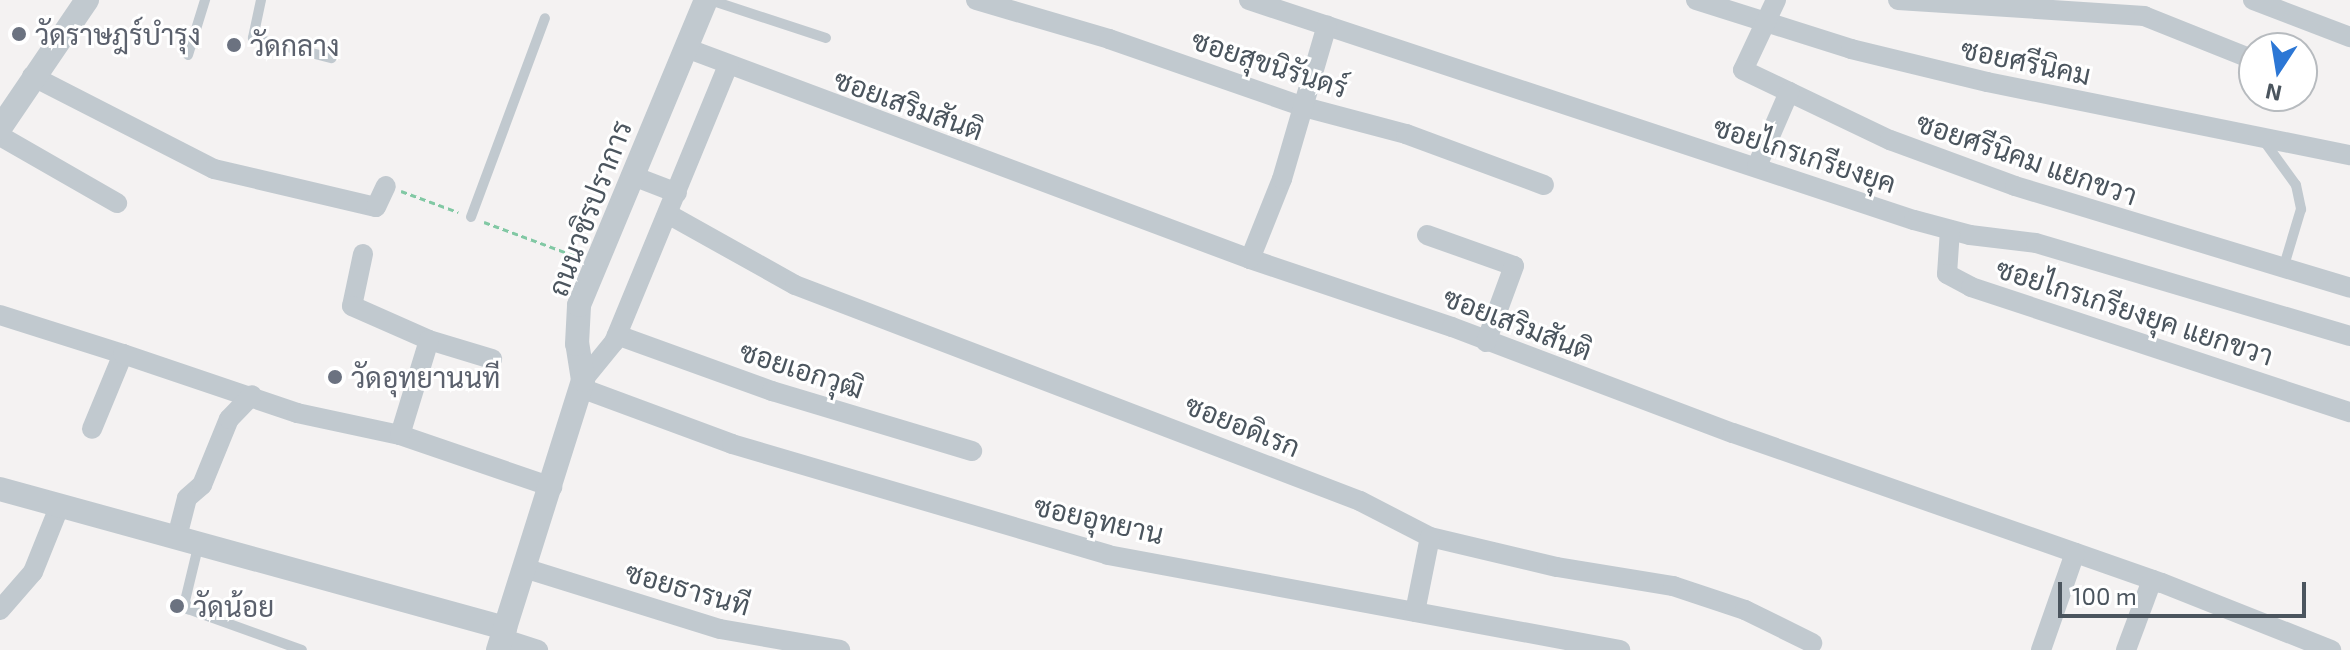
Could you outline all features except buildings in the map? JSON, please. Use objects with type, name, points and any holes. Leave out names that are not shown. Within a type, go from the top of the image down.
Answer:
[{"type":"street","points":[[0,128],[32,76],[87,0]]},
{"type":"street","name":"ถนนวชิรปราการ","points":[[501,639],[552,487],[582,384],[577,344],[579,305],[708,0]]},
{"type":"street","name":"ซอยสุขนิรันดร์","points":[[976,0],[1109,39],[1304,107],[1406,134],[1544,185]]},
{"type":"street","name":"ซอยไกรเกรียงยุค","points":[[1249,0],[1950,230],[2036,243],[2350,336]]},
{"type":"street","name":"ซอยศรีนิคม","points":[[1696,0],[1764,24],[1987,82],[2130,114],[2219,126],[2264,141],[2350,155]]},
{"type":"street","points":[[1764,24],[1776,0]]},
{"type":"street","points":[[1898,0],[2147,8],[2238,52]]},
{"type":"street","points":[[2253,0],[2350,37]]},
{"type":"street","name":"ซอยศรีนิคม แยกขวา","points":[[1764,24],[1743,70],[1890,140],[2015,186],[2350,288]]},
{"type":"street","points":[[1250,259],[1304,107],[1327,25]]},
{"type":"street","name":"ซอยเสริมสันติ","points":[[686,48],[1250,259],[2152,580],[2294,643],[2331,650]]},
{"type":"street","points":[[582,384],[617,335],[728,65]]},
{"type":"street","points":[[32,76],[214,169],[376,207],[386,186]]},
{"type":"street","points":[[1757,166],[1789,92]]},
{"type":"street","points":[[0,136],[117,203]]},
{"type":"street","points":[[633,176],[677,193]]},
{"type":"street","name":"ซอยอดิเรก","points":[[668,214],[795,285],[1360,501],[1430,537],[1557,567],[1673,586],[1745,610],[1812,643]]},
{"type":"street","name":"ซอยไกรเกรียงยุค แยกขวา","points":[[1950,230],[1947,274],[1971,287],[2350,412]]},
{"type":"street","points":[[1427,235],[1514,266],[1486,342]]},
{"type":"street","points":[[363,254],[352,306],[429,340],[492,359]]},
{"type":"street","points":[[0,315],[252,395],[297,413],[400,435],[552,487]]},
{"type":"street","name":"ซอยเอกวุฒิ","points":[[617,335],[772,391],[972,451]]},
{"type":"street","points":[[400,435],[429,340]]},
{"type":"street","points":[[92,429],[123,354]]},
{"type":"street","name":"ซอยอุทยาน","points":[[582,384],[707,436],[1108,555],[1620,650]]},
{"type":"street","points":[[188,540],[187,498],[202,485],[229,419],[252,395]]},
{"type":"street","points":[[0,489],[188,540],[538,650]]},
{"type":"street","points":[[1,611],[33,572],[60,505]]},
{"type":"street","points":[[1415,612],[1430,537]]},
{"type":"street","points":[[2041,650],[2075,553]]},
{"type":"street","name":"ซอยธารนที","points":[[524,568],[720,629],[840,650]]},
{"type":"street","points":[[2126,650],[2152,580]]},
{"type":"lane","points":[[188,55],[205,0]]},
{"type":"lane","points":[[261,0],[253,38],[331,58]]},
{"type":"lane","points":[[708,0],[826,38]]},
{"type":"lane","points":[[471,217],[545,18]]},
{"type":"lane","points":[[2264,141],[2296,185],[2301,209],[2283,269]]},
{"type":"lane","points":[[188,540],[185,601],[188,609],[302,650]]},
{"type":"path","points":[[386,186],[596,264]]},
{"type":"place","name":"วัดราษฎร์บำรุง","points":[[19,34]]},
{"type":"place","name":"วัดกลาง","points":[[234,45]]},
{"type":"place","name":"วัดอุทยานนที","points":[[335,377]]},
{"type":"place","name":"วัดน้อย","points":[[177,606]]}]
